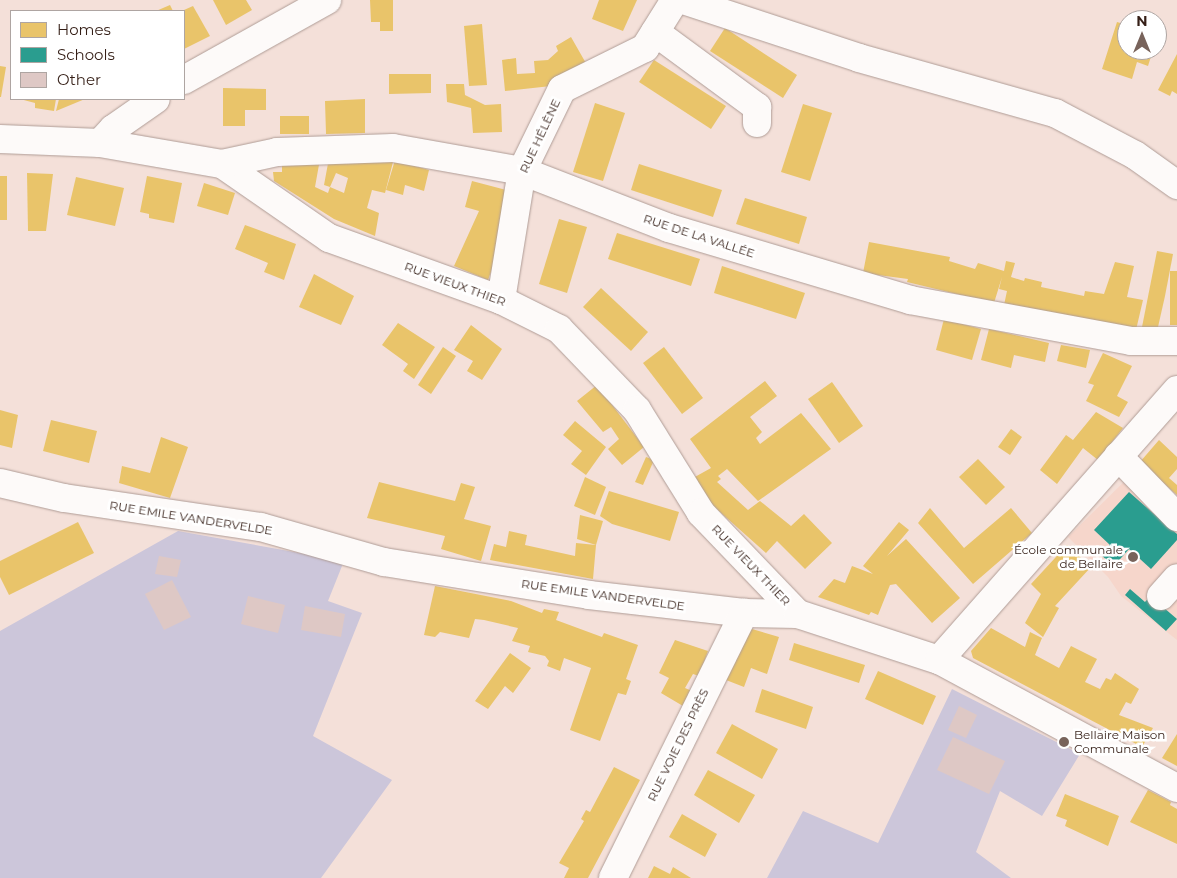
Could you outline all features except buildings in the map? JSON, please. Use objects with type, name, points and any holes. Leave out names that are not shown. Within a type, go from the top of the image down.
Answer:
[{"type":"street","points":[[187,78],[327,0]]},
{"type":"street","name":"RUE HÉLÈNE","points":[[501,300],[522,171],[562,89],[645,48],[675,0]]},
{"type":"street","points":[[683,0],[859,58],[1055,112],[1135,155],[1177,185]]},
{"type":"street","points":[[654,32],[758,107],[757,123]]},
{"type":"street","points":[[100,143],[113,129],[155,100]]},
{"type":"street","name":"RUE VIEUX THIER","points":[[0,139],[100,143],[222,164],[329,238],[501,300],[559,329],[637,410],[701,513],[798,614]]},
{"type":"street","name":"RUE DE LA VALLÉE","points":[[222,164],[278,152],[393,148],[522,171],[669,228],[910,300],[1131,341],[1177,341]]},
{"type":"street","points":[[939,660],[1177,390]]},
{"type":"street","points":[[1118,456],[1177,517]]},
{"type":"street","name":"RUE EMILE VANDERVELDE","points":[[0,483],[64,498],[261,527],[384,562],[589,596],[744,613],[798,614],[939,660],[1177,788]]},
{"type":"street","name":"RUE VOIE DES PRÈS","points":[[613,878],[744,613]]},
{"type":"shaded area","name":"École communale de Bellaire","points":[[1139,467],[1177,498],[1177,640],[1121,596],[1108,577],[1068,537]]},
{"type":"shaded area","points":[[178,531],[344,561],[328,601],[362,613],[313,736],[392,780],[321,878],[0,878],[0,631]]},
{"type":"shaded area","points":[[952,689],[1080,754],[1042,816],[1000,791],[976,852],[1011,878],[767,878],[803,811],[878,843]]},
{"type":"place","name":"École communale de Bellaire","points":[[1133,557]]},
{"type":"place","name":"Bellaire Maison Communale","points":[[1064,742]]}]
